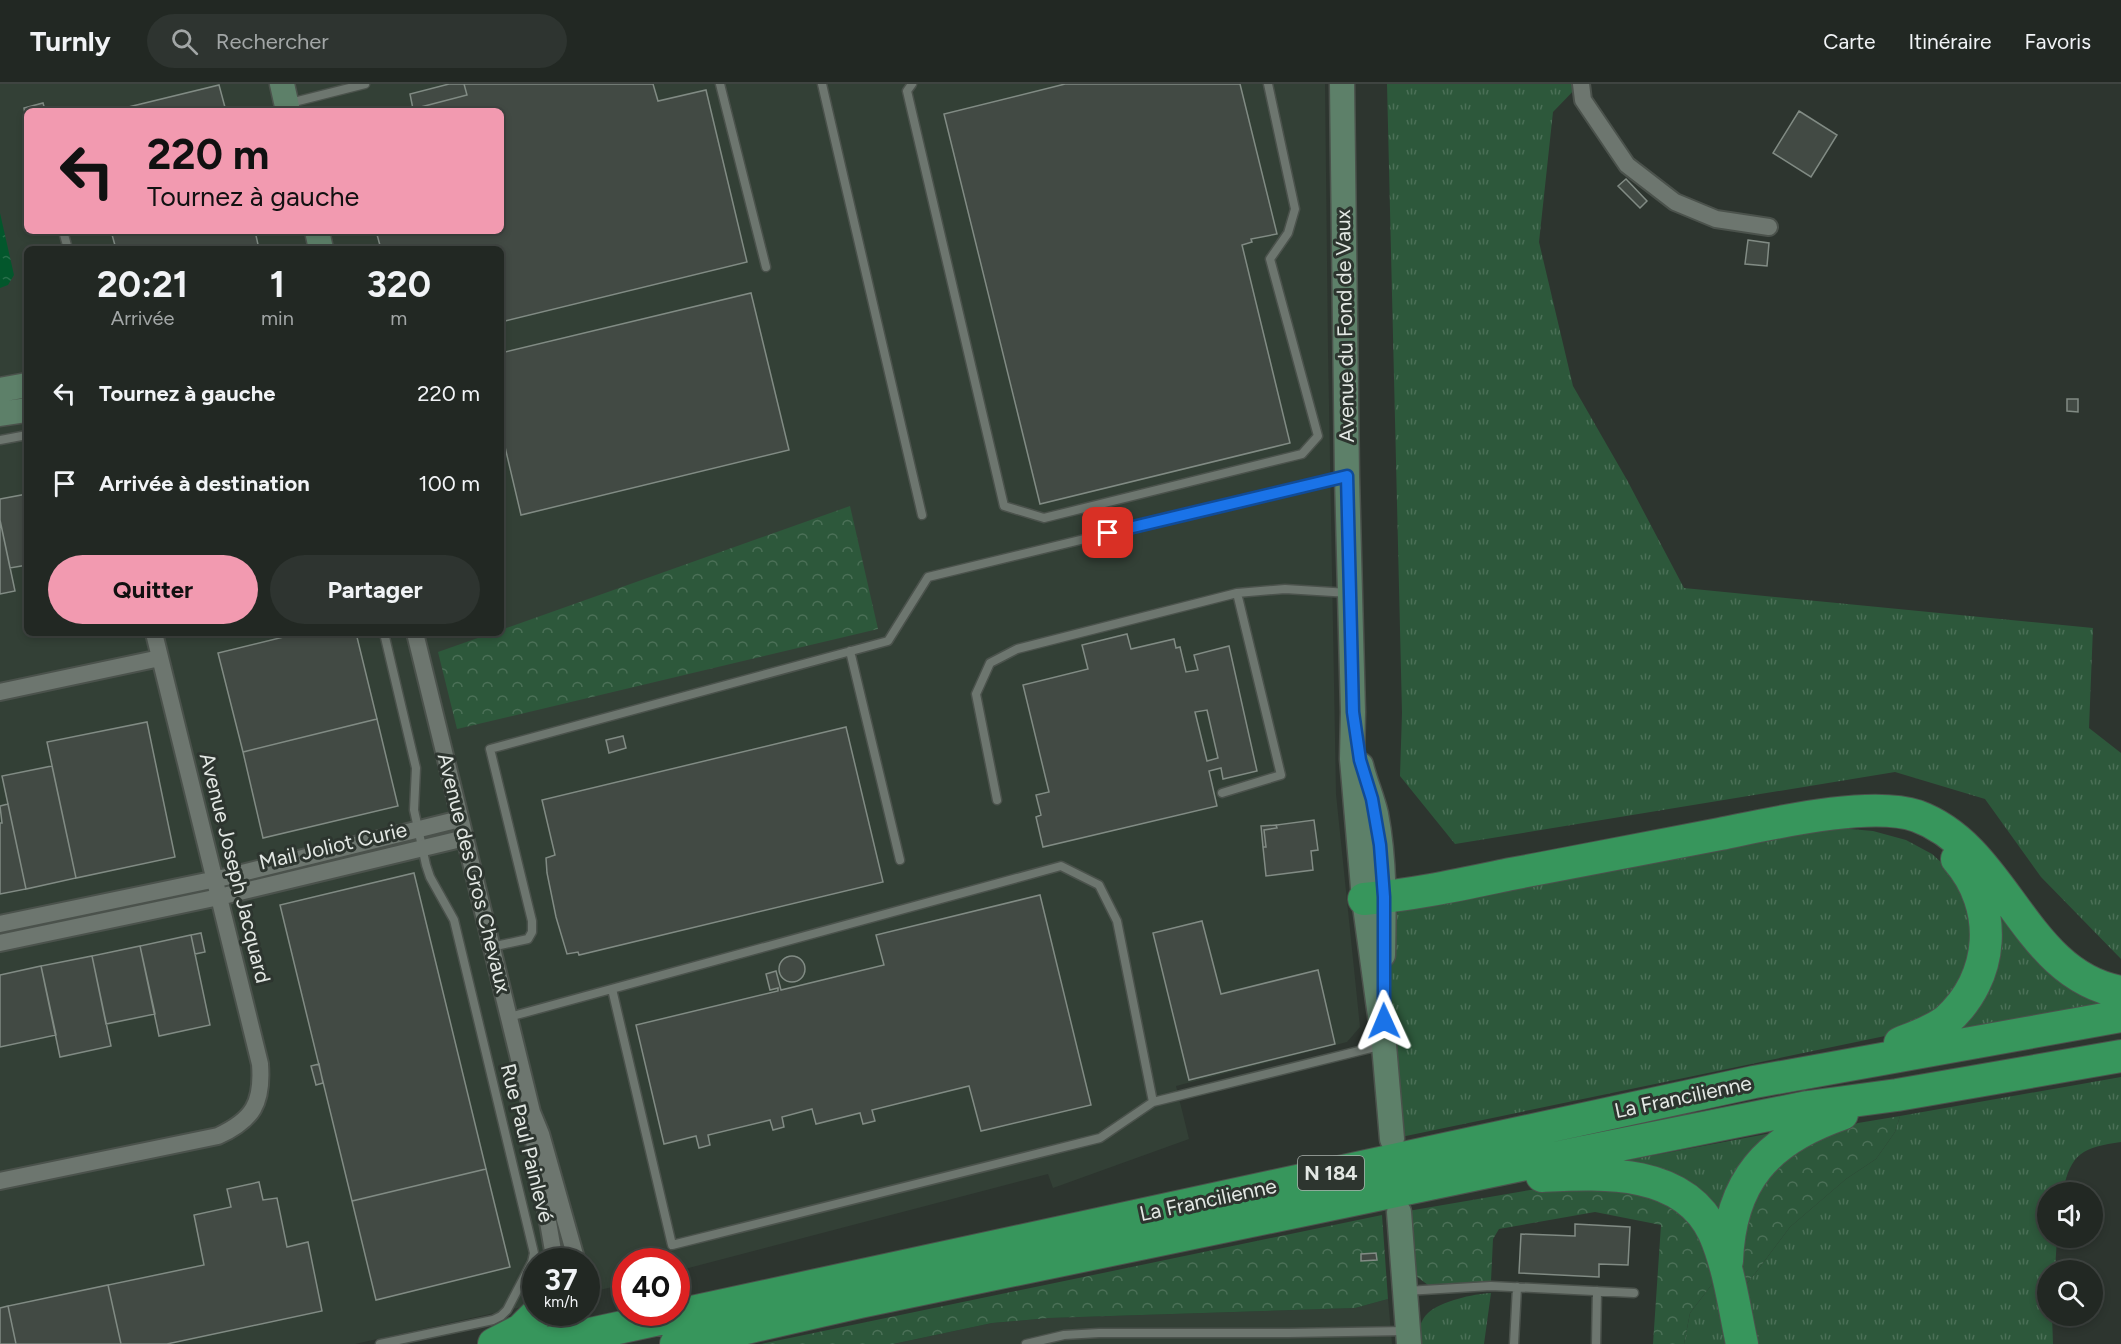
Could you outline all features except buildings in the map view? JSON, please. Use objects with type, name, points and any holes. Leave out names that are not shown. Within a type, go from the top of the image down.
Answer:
[{"type":"highway","points":[[1374,898],[1425,891],[1839,813],[1877,810],[1896,812],[1917,816],[1937,826],[1977,857],[2031,931],[2053,956],[2087,982],[2107,990],[2121,992]]},
{"type":"highway","points":[[1754,1082],[1900,1043],[1926,1032],[1945,1022],[1960,1006],[1975,983],[1983,964],[1987,942],[1986,920],[1968,872],[1950,852],[1931,837],[1903,826],[1839,813]]},
{"type":"highway","name":"La Francilienne","points":[[544,1344],[1754,1082],[2121,1016]]},
{"type":"highway","name":"La Francilienne","points":[[676,1344],[860,1302],[1797,1109],[1897,1095],[2121,1056]]},
{"type":"highway","points":[[1726,1271],[1728,1239],[1738,1200],[1757,1167],[1768,1155],[1795,1134],[1822,1121],[1897,1095]]},
{"type":"highway","points":[[1448,1181],[1600,1174],[1636,1178],[1676,1191],[1704,1216],[1719,1247],[1742,1344]]},
{"type":"highway","points":[[495,1344],[515,1334],[524,1326]]},
{"type":"street","name":"Avenue du Fond de Vaux","points":[[1342,84],[1347,476],[1353,712],[1360,760],[1376,818],[1374,898],[1392,1139]]},
{"type":"street","points":[[1581,84],[1583,100],[1627,165],[1675,202],[1716,219],[1769,226]]},
{"type":"street","points":[[0,390],[24,386]]},
{"type":"street","points":[[0,414],[24,410]]},
{"type":"street","name":"Avenue Joseph Jacquard","points":[[0,1181],[218,1136],[233,1129],[252,1113],[260,1091],[260,1064],[155,636]]},
{"type":"street","name":"Avenue des Gros Chevaux","points":[[416,636],[532,1113]]},
{"type":"street","points":[[0,692],[160,658]]},
{"type":"street","name":"Mail Joliot Curie","points":[[0,924],[214,879],[460,819]]},
{"type":"street","name":"Mail Joliot Curie","points":[[0,943],[219,897],[465,838]]},
{"type":"street","points":[[532,1113],[533,1136],[553,1248]]},
{"type":"street","points":[[532,1113],[541,1134],[573,1248]]},
{"type":"street","points":[[1399,1212],[1409,1337]]},
{"type":"lane","points":[[286,100],[365,84]]},
{"type":"lane","points":[[720,84],[766,267]]},
{"type":"lane","points":[[822,84],[922,515]]},
{"type":"lane","points":[[912,84],[907,91],[1004,506],[1044,518],[1302,454],[1318,436],[1270,259],[1288,233],[1295,209],[1268,84]]},
{"type":"lane","points":[[0,440],[24,436]]},
{"type":"lane","points":[[491,947],[528,939],[532,932],[532,921],[490,749],[888,641],[927,577],[1347,476]]},
{"type":"lane","points":[[997,800],[976,694],[990,663],[1017,649],[1237,593],[1285,589],[1350,593]]},
{"type":"lane","points":[[1222,793],[1281,775],[1237,593]]},
{"type":"lane","name":"Rue Paul Painlevé","points":[[380,1344],[494,1320],[507,1310],[534,1257],[534,1249],[454,920],[430,877],[422,848],[414,810],[416,768],[385,636]]},
{"type":"lane","points":[[849,651],[900,860]]},
{"type":"lane","points":[[509,1017],[1061,866],[1099,885],[1117,921],[1153,1102]]},
{"type":"lane","points":[[612,989],[672,1245],[1100,1138],[1153,1102],[1384,1045]]},
{"type":"lane","points":[[1405,1291],[1491,1286],[1634,1293]]},
{"type":"lane","points":[[1514,1344],[1517,1287]]},
{"type":"lane","points":[[1596,1344],[1597,1292]]},
{"type":"lane","points":[[1026,1344],[1064,1335],[1099,1333],[1289,1333],[1409,1337]]},
{"type":"lane","points":[[1289,1333],[1290,1344]]},
{"type":"shaded area","points":[[0,84],[1325,84],[1336,794],[1360,1027],[1347,1042],[1176,1086],[1189,1139],[1053,1188],[1048,1174],[690,1268],[690,1248],[612,1248],[612,1287],[600,1290],[600,1248],[522,1248],[522,1307],[355,1344],[0,1344]]},
{"type":"shaded area","points":[[1388,1299],[1392,1344],[893,1344],[992,1323],[1049,1318],[1355,1308]]},
{"type":"green space","points":[[1387,84],[1580,84],[1553,112],[1539,242],[1573,386],[1627,480],[1684,588],[2093,628],[2089,728],[2121,753],[2121,959],[2041,877],[1985,799],[1895,772],[1455,844],[1400,776],[1402,713]]},
{"type":"green space","points":[[850,506],[878,629],[457,729],[438,652],[483,636],[504,636],[504,629]]},
{"type":"green space","points":[[1839,828],[1873,831],[1906,840],[1932,854],[1953,873],[1966,894],[1976,944],[1960,991],[1922,1024],[1885,1036],[1401,1137],[1388,1006],[1389,925],[1401,909],[1733,842]]},
{"type":"green space","points":[[1992,907],[2107,1005],[1954,1031]]},
{"type":"green space","points":[[2121,1077],[2121,1142],[2097,1146],[2081,1154],[2070,1168],[2065,1182],[2037,1182],[2037,1248],[2056,1248],[2056,1260],[2037,1260],[2037,1326],[2052,1326],[2053,1344],[1752,1344],[1740,1291],[1790,1227],[1846,1179],[1876,1159],[1895,1132],[1900,1116]]},
{"type":"green space","points":[[1900,1116],[1895,1132],[1876,1159],[1846,1179],[1790,1227],[1740,1291],[1733,1264],[1749,1196],[1808,1139],[1858,1123]]},
{"type":"green space","points":[[1777,1132],[1722,1220],[1618,1162]]},
{"type":"green space","points":[[1608,1181],[1689,1212],[1716,1279],[1690,1313],[1684,1344],[1653,1344],[1661,1225],[1595,1212],[1499,1229],[1493,1239],[1491,1281],[1435,1286],[1428,1285],[1416,1276],[1408,1211],[1530,1190]]},
{"type":"green space","points":[[1382,1215],[1388,1299],[1355,1308],[1049,1318],[992,1323],[893,1344],[761,1344]]},
{"type":"green space","points":[[1716,1279],[1731,1344],[1684,1344],[1690,1313]]},
{"type":"green space","points":[[1491,1293],[1484,1344],[1418,1344],[1421,1323],[1425,1316],[1434,1309],[1458,1299]]},
{"type":"water","points":[[0,213],[14,275],[8,285],[0,288]]},
{"type":"route","points":[[1108,533],[1347,476],[1353,712],[1360,760],[1372,799],[1380,845],[1384,897],[1384,1021]]}]
